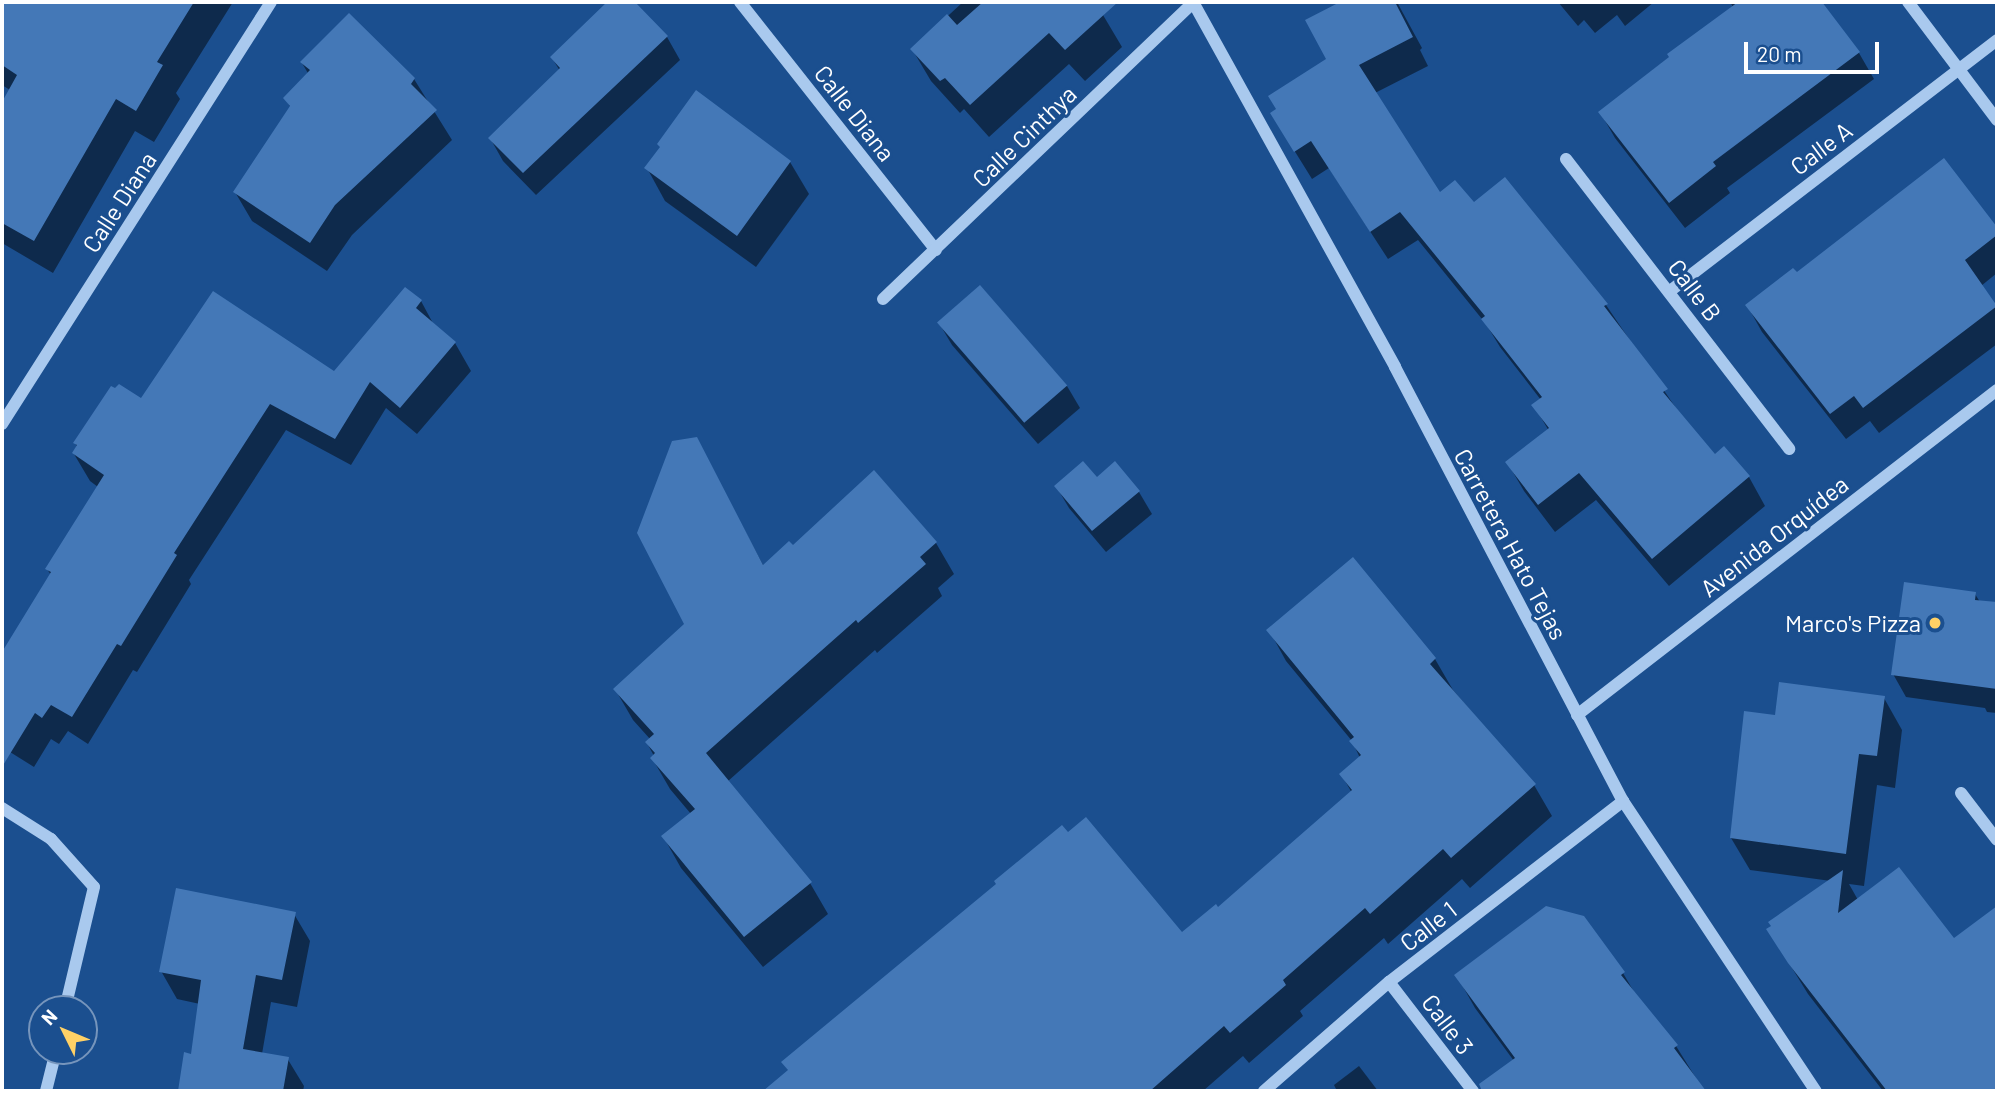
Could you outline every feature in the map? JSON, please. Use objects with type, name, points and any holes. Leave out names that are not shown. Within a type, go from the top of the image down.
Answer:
[{"type":"street","name":"Calle Diana","points":[[2,424],[271,2]]},
{"type":"street","name":"Calle Diana","points":[[740,2],[936,250]]},
{"type":"street","name":"Calle Cinthya","points":[[883,299],[1193,2]]},
{"type":"street","name":"Carretera Hato Tejas","points":[[1193,2],[1395,367],[1623,801],[1816,1091]]},
{"type":"street","points":[[1908,2],[1997,120]]},
{"type":"street","name":"Calle A","points":[[1670,291],[1997,40]]},
{"type":"street","name":"Calle B","points":[[1566,159],[1789,449]]},
{"type":"street","name":"Avenida Orquídea","points":[[1577,715],[1997,390]]},
{"type":"street","points":[[1961,793],[1997,840]]},
{"type":"street","name":"Calle 1","points":[[1264,1091],[1390,982],[1623,801]]},
{"type":"street","points":[[2,808],[51,839],[94,887],[68,995]]},
{"type":"street","name":"Calle 3","points":[[1390,982],[1473,1091]]},
{"type":"street","points":[[46,1091],[52,1065]]},
{"type":"building","points":[[2,2],[194,2],[157,62],[163,65],[136,111],[116,99],[34,241],[2,223],[2,102],[17,75],[2,65]]},
{"type":"building","points":[[607,2],[635,2],[668,36],[523,173],[488,138],[560,68],[550,57]]},
{"type":"building","points":[[983,2],[1118,2],[1065,50],[1049,33],[970,105],[945,78],[940,81],[910,49],[947,14],[957,25]]},
{"type":"building","points":[[1340,2],[1395,2],[1413,37],[1359,65],[1440,192],[1455,180],[1474,202],[1505,177],[1608,304],[1604,306],[1668,389],[1663,392],[1715,454],[1724,446],[1750,476],[1652,559],[1579,473],[1538,505],[1505,462],[1549,428],[1531,405],[1542,397],[1481,319],[1485,316],[1400,212],[1370,232],[1311,141],[1294,152],[1270,113],[1276,109],[1268,96],[1326,59],[1305,20]]},
{"type":"building","points":[[1738,2],[1822,2],[1860,52],[1713,162],[1716,166],[1669,203],[1598,112],[1669,57],[1667,54]]},
{"type":"building","points":[[349,13],[415,78],[411,84],[437,110],[335,205],[310,243],[233,192],[290,106],[283,98],[310,70],[300,62]]},
{"type":"building","points":[[696,90],[791,161],[737,236],[644,168],[660,147],[657,144]]},
{"type":"building","points":[[1944,158],[1997,227],[1997,235],[1965,260],[1997,306],[1863,408],[1854,396],[1830,414],[1745,305],[1793,268],[1797,272]]},
{"type":"building","points":[[980,285],[1067,385],[1024,423],[937,322]]},
{"type":"building","points":[[405,287],[422,300],[416,308],[456,342],[400,408],[370,382],[335,439],[270,404],[174,553],[177,555],[121,646],[117,644],[72,717],[51,705],[42,718],[35,713],[2,767],[2,652],[51,572],[45,569],[104,475],[72,453],[77,445],[73,443],[111,386],[115,388],[119,384],[141,398],[213,291],[334,371]]},
{"type":"building","points":[[697,437],[763,565],[789,541],[793,545],[874,470],[937,542],[920,557],[926,564],[858,623],[856,620],[706,753],[812,882],[744,937],[661,836],[695,809],[650,758],[655,753],[645,742],[654,734],[613,689],[684,624],[637,533],[672,441]]},
{"type":"building","points":[[1083,461],[1097,477],[1115,461],[1140,491],[1092,531],[1054,486]]},
{"type":"building","points":[[1353,557],[1436,658],[1430,664],[1536,784],[1451,858],[1443,849],[1370,914],[1365,908],[1283,980],[1286,985],[1230,1033],[1224,1026],[1150,1091],[763,1091],[788,1070],[781,1062],[996,884],[994,881],[1062,825],[1068,832],[1086,817],[1182,932],[1216,904],[1218,907],[1352,790],[1339,774],[1361,755],[1349,741],[1354,737],[1266,630]]},
{"type":"building","name":"Marco's Pizza","points":[[1904,582],[1976,592],[1975,600],[1997,602],[1997,689],[1891,675]]},
{"type":"building","points":[[1779,682],[1885,696],[1877,756],[1859,754],[1846,854],[1730,838],[1744,711],[1775,715]]},
{"type":"building","points":[[1899,867],[1954,938],[1997,906],[1997,1091],[1887,1091],[1788,963],[1766,929],[1771,926],[1768,922],[1843,870],[1838,913]]},
{"type":"building","points":[[176,888],[296,912],[282,980],[256,975],[243,1049],[289,1057],[283,1091],[178,1091],[184,1052],[191,1054],[201,980],[159,972]]},
{"type":"building","points":[[1546,906],[1584,916],[1625,972],[1621,975],[1678,1045],[1674,1048],[1706,1091],[1482,1091],[1479,1084],[1515,1058],[1454,975]]},
{"type":"place","name":"Marco's Pizza","points":[[1935,623]]}]
